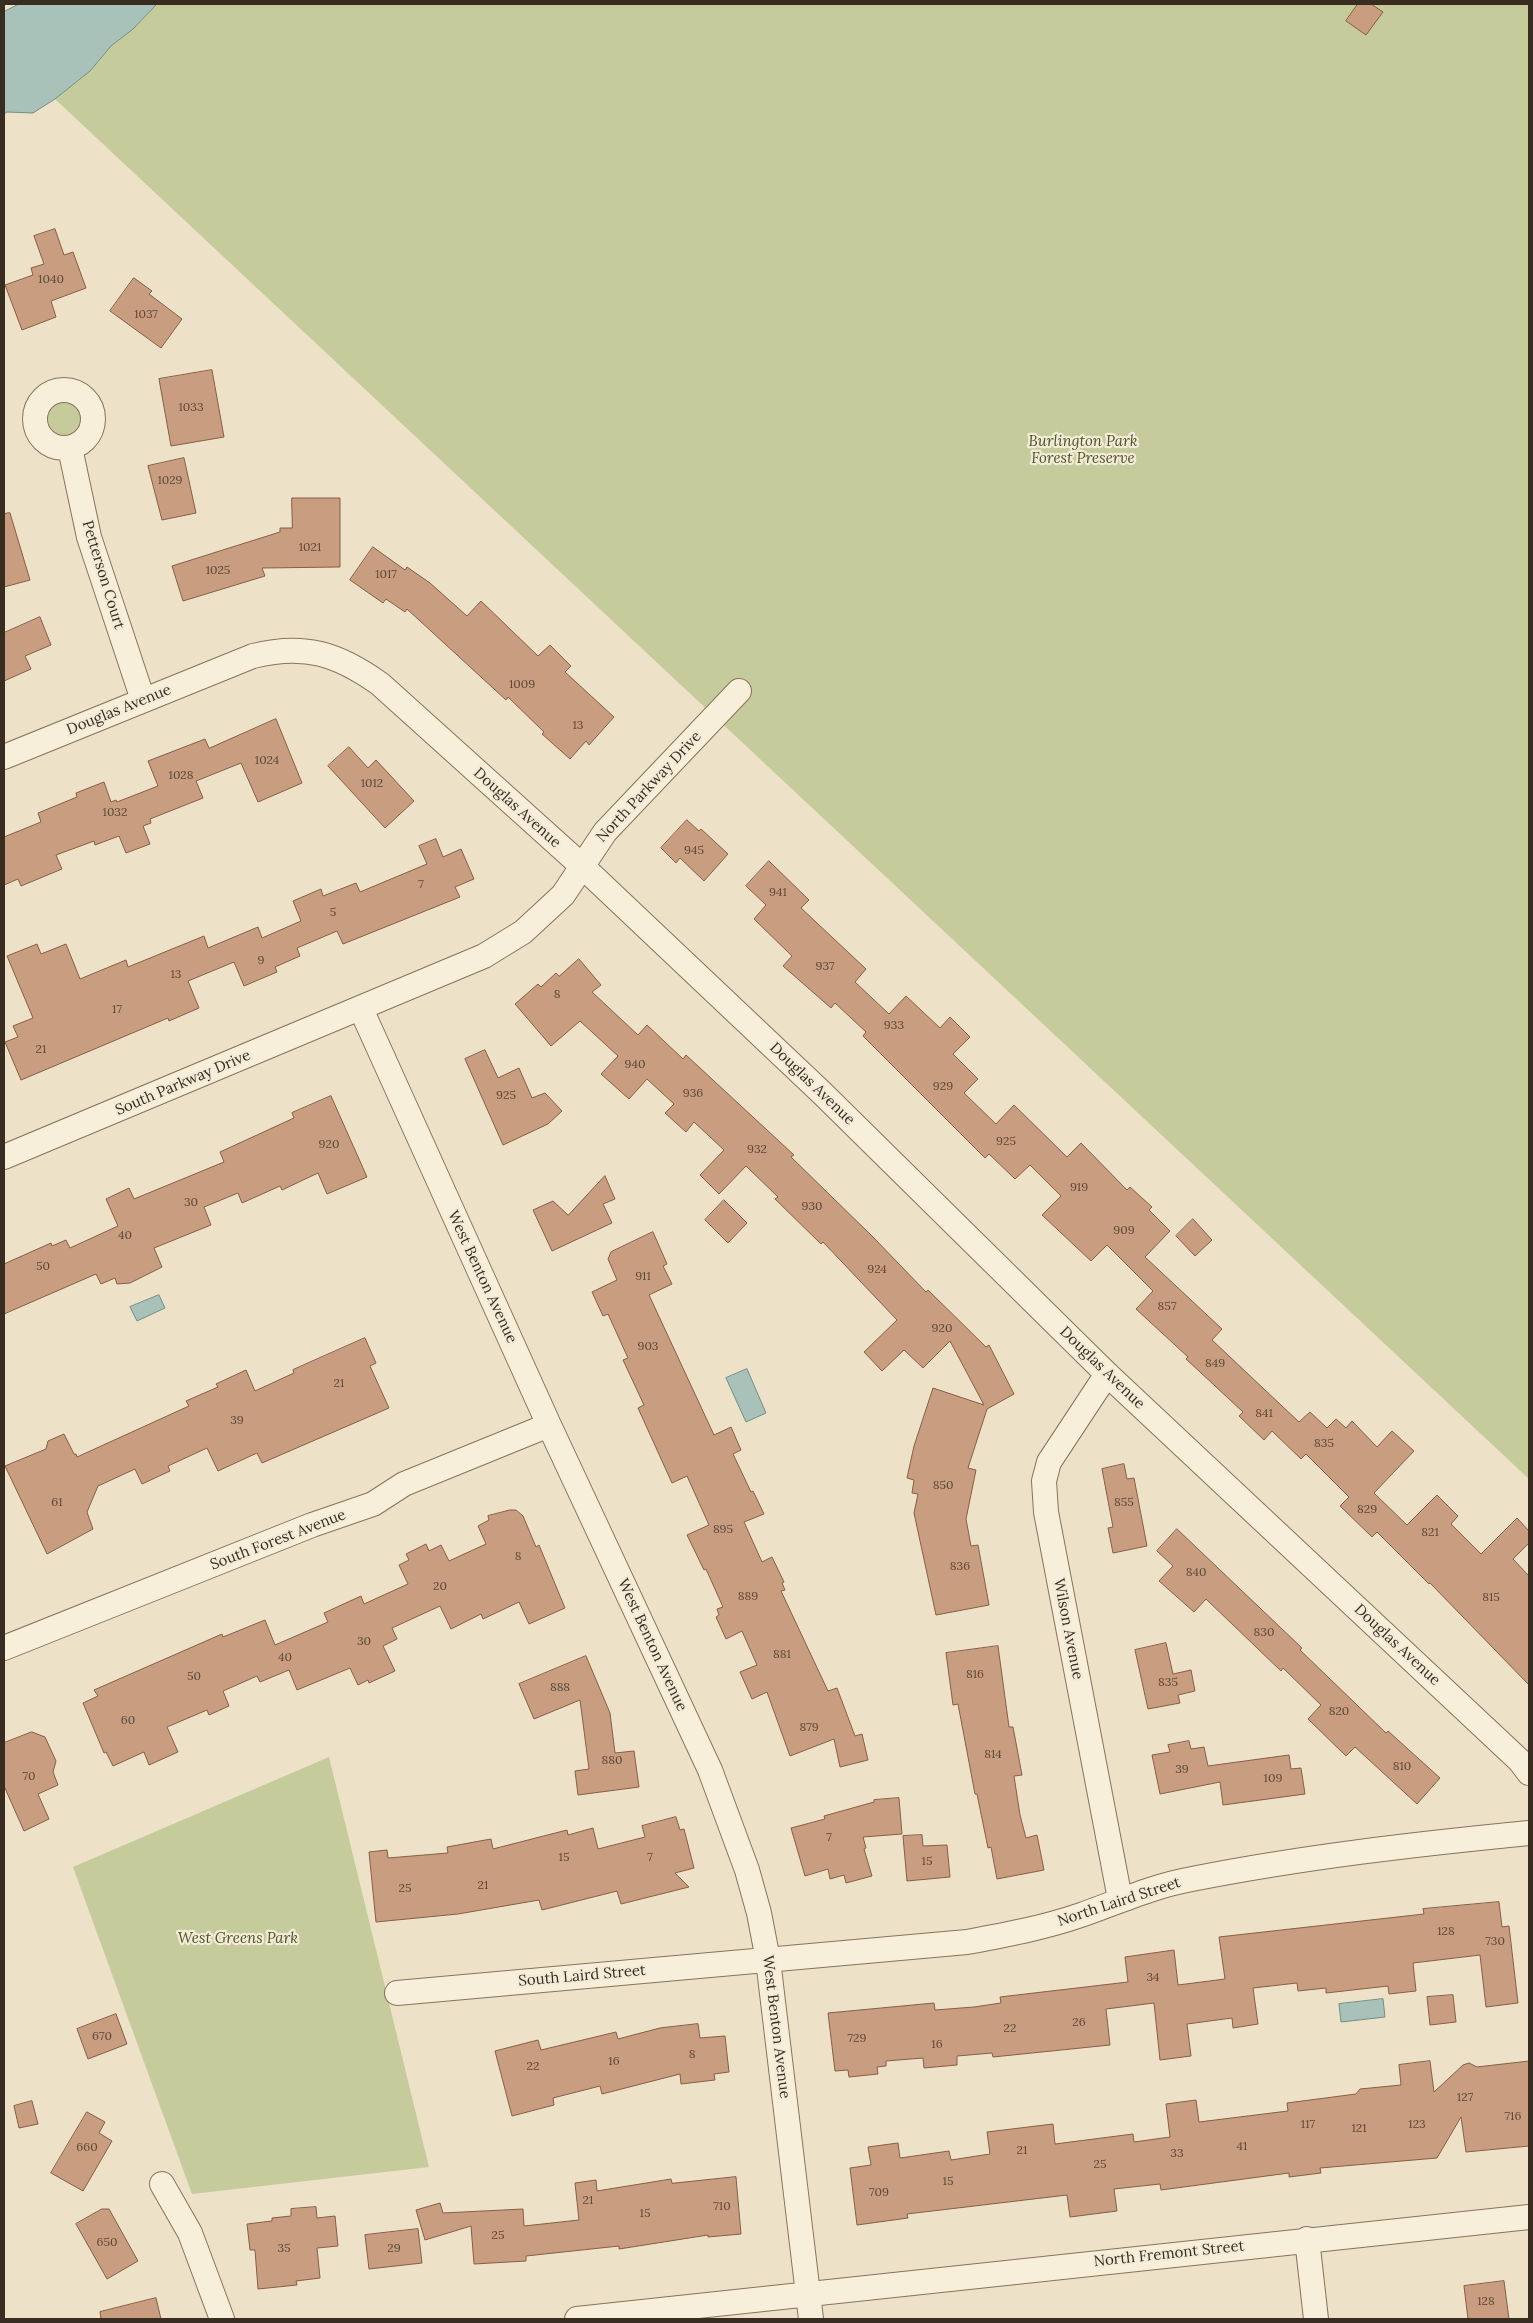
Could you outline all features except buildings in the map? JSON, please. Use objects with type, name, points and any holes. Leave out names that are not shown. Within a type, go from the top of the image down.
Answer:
[{"type":"street","name":"Petterson Court","points":[[70,448],[89,537],[143,700]]},
{"type":"street","name":"Douglas Avenue","points":[[4,757],[253,656],[268,652],[291,650],[316,652],[341,660],[380,684],[582,866],[822,1093],[1107,1374],[1520,1761],[1529,1773]]},
{"type":"street","name":"North Parkway Drive","points":[[361,1009],[484,956],[523,932],[563,895],[605,832],[739,691]]},
{"type":"street","name":"South Parkway Drive","points":[[4,1157],[361,1009]]},
{"type":"street","name":"West Benton Avenue","points":[[361,1009],[549,1424],[710,1770],[747,1870],[759,1913],[768,1960],[811,2319]]},
{"type":"street","name":"Wilson Avenue","points":[[1107,1374],[1049,1462],[1044,1481],[1046,1512],[1120,1899]]},
{"type":"street","name":"South Forest Avenue","points":[[4,1648],[312,1525],[373,1504],[404,1484],[549,1424]]},
{"type":"street","name":"North Laird Street","points":[[768,1960],[984,1939],[1028,1930],[1080,1915],[1120,1899],[1192,1879],[1341,1855],[1529,1833]]},
{"type":"street","name":"South Laird Street","points":[[397,1993],[768,1960]]},
{"type":"street","points":[[162,2184],[190,2233],[222,2319]]},
{"type":"street","name":"North Fremont Street","points":[[577,2319],[1307,2239],[1529,2217]]},
{"type":"street","points":[[1307,2239],[1316,2319]]},
{"type":"green space","name":"Burlington Park Forest Preserve","points":[[157,4],[1529,4],[1529,1479],[55,99],[90,71],[111,46],[133,29]]},
{"type":"green space","points":[[65,402],[72,403],[77,407],[81,412],[81,426],[77,431],[72,435],[65,436],[58,435],[53,431],[49,426],[48,419],[49,412],[53,407],[58,403]]},
{"type":"green space","name":"West Greens Park","points":[[329,1757],[429,2167],[192,2194],[73,1867]]},
{"type":"water","points":[[19,4],[157,4],[133,29],[111,46],[90,71],[55,99],[33,113],[7,112],[4,114],[4,12]]},
{"type":"water","points":[[159,1295],[165,1308],[137,1321],[130,1307]]},
{"type":"water","points":[[747,1369],[766,1413],[746,1422],[726,1378]]},
{"type":"water","points":[[1383,1999],[1385,2017],[1341,2022],[1339,2004]]}]
